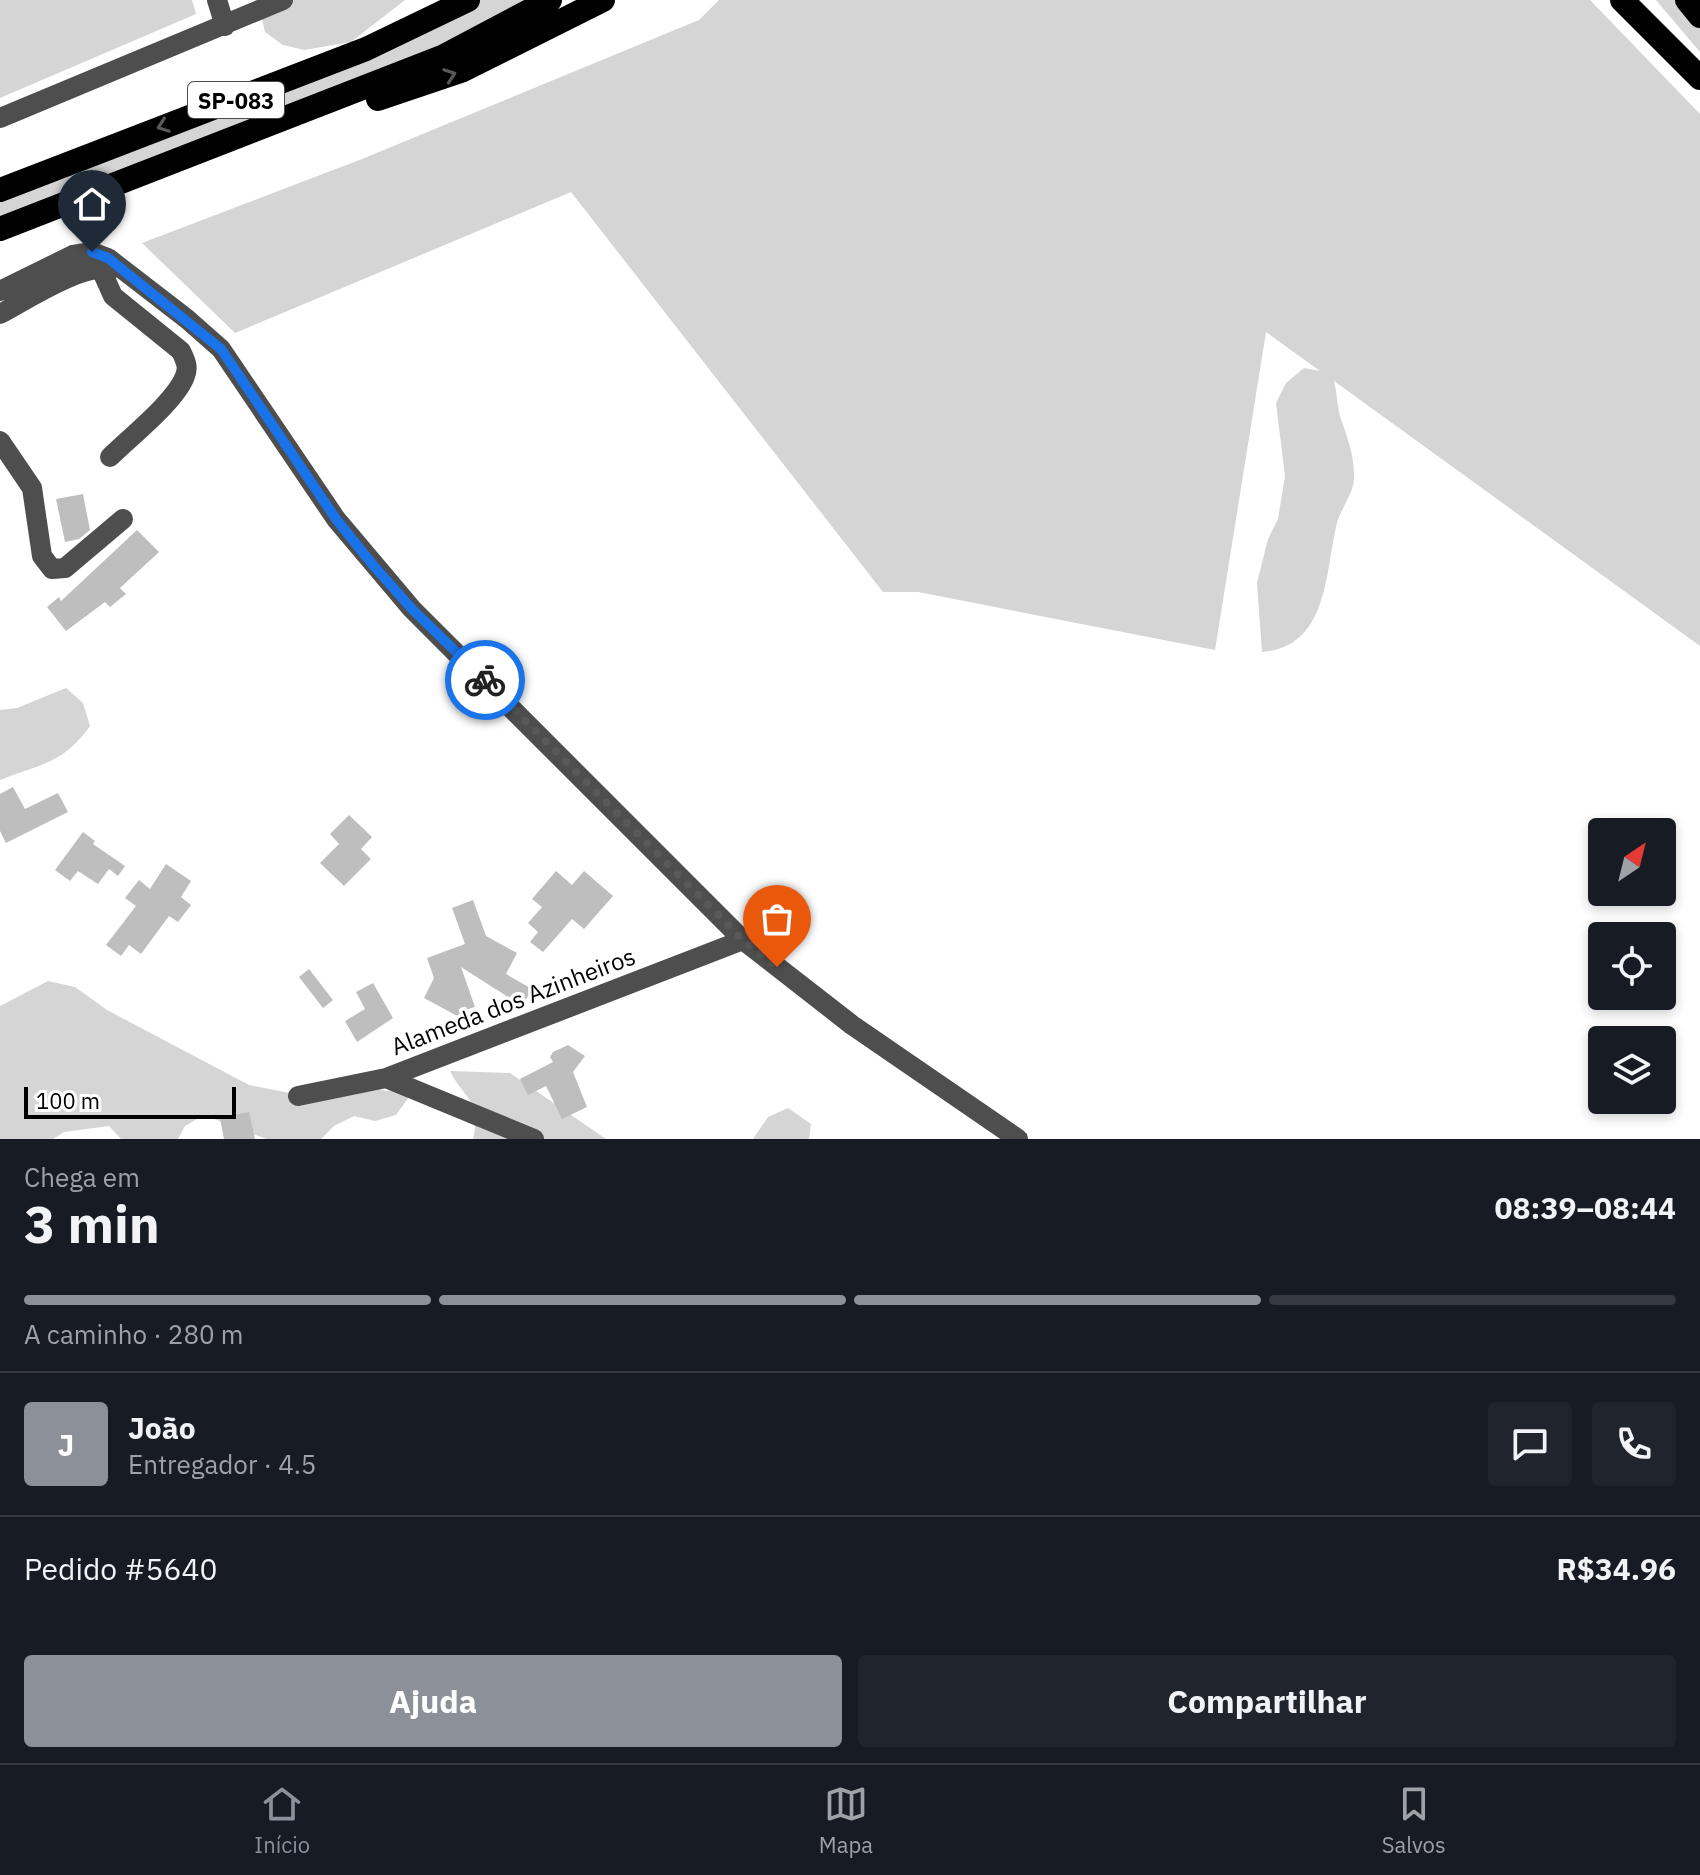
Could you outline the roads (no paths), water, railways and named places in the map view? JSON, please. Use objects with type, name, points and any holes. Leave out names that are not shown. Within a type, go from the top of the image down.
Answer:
[{"type":"highway","points":[[331,62],[443,0]]},
{"type":"highway","name":"SP-083","points":[[0,190],[331,62],[468,0]]},
{"type":"highway","name":"SP-083","points":[[0,229],[442,57],[550,0]]},
{"type":"highway","points":[[109,185],[461,71],[603,0]]},
{"type":"highway","points":[[1622,0],[1700,75]]},
{"type":"highway","points":[[1637,0],[1700,75]]},
{"type":"highway","points":[[1687,0],[1700,16]]},
{"type":"street","points":[[217,0],[225,26]]},
{"type":"street","points":[[0,118],[283,0]]},
{"type":"street","points":[[5,300],[73,255],[92,252],[108,258],[221,349],[336,519],[412,609],[743,940],[852,1025],[1018,1139]]},
{"type":"street","points":[[100,267],[113,296],[181,351],[187,363],[185,375],[176,390],[110,457]]},
{"type":"street","points":[[5,300],[100,267],[133,278]]},
{"type":"street","points":[[0,441],[32,488],[42,556],[52,569],[65,568],[123,519]]},
{"type":"street","name":"Alameda dos Azinheiros","points":[[298,1096],[386,1078],[743,940]]},
{"type":"street","points":[[386,1078],[534,1139]]}]
